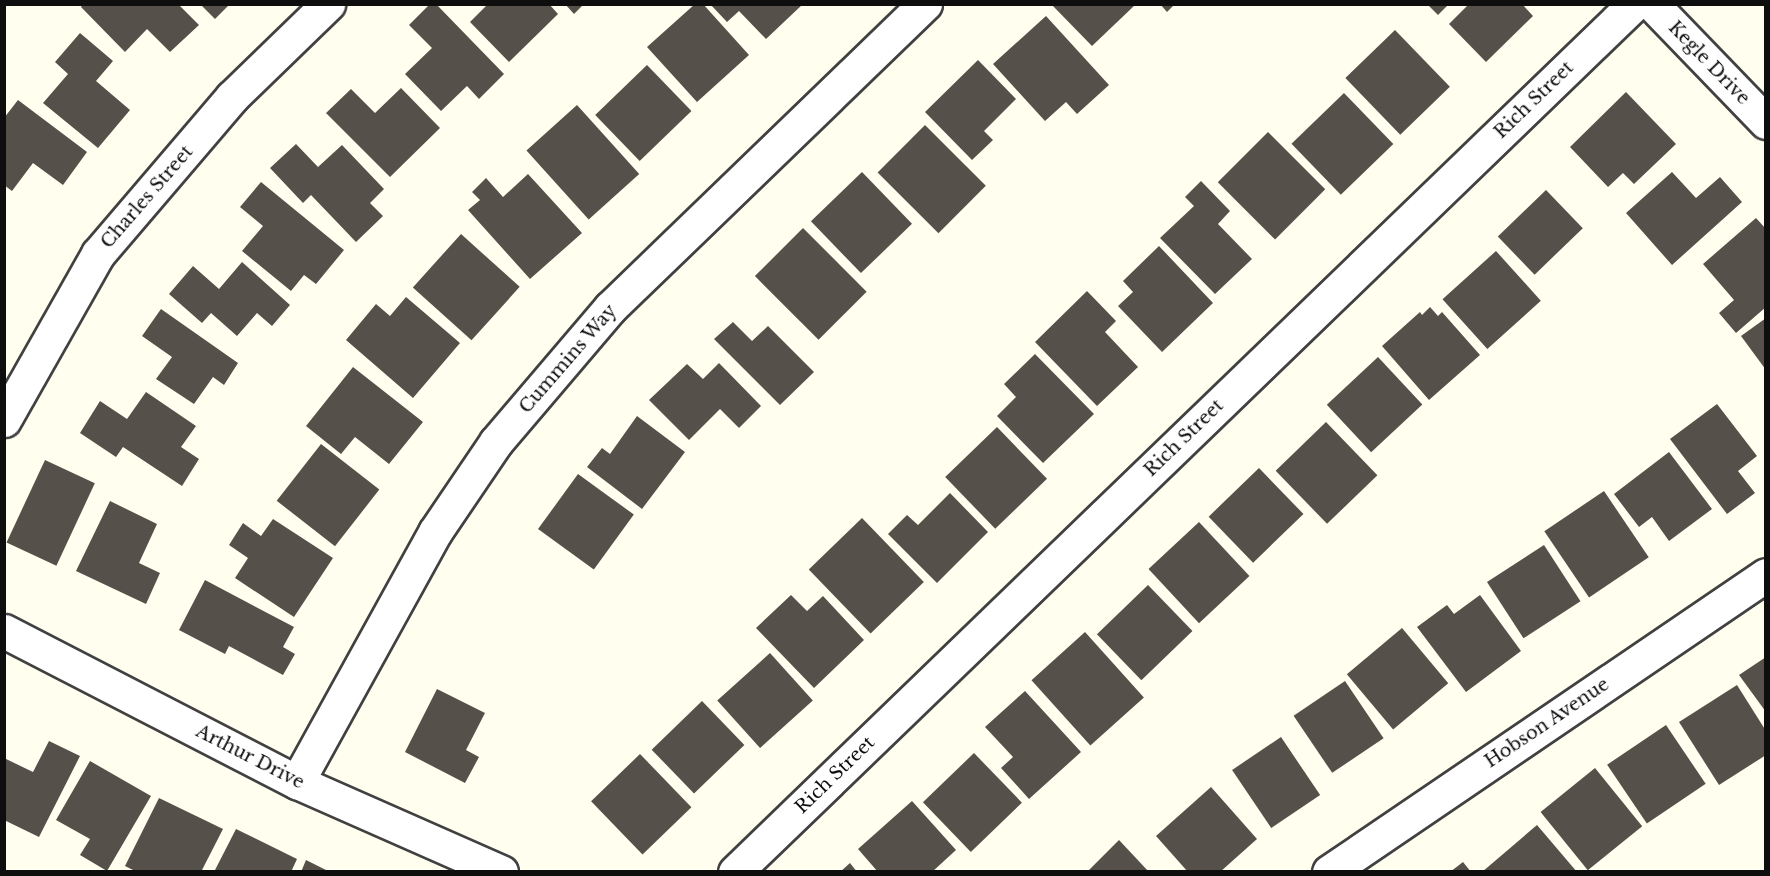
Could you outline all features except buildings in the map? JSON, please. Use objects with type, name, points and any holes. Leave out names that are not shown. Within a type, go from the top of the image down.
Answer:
[{"type":"street","name":"Charles Street","points":[[4,420],[98,254],[232,98],[328,4]]},
{"type":"street","name":"Cummins Way","points":[[297,782],[435,532],[496,442],[610,308],[926,4]]},
{"type":"street","name":"Rich Street","points":[[735,872],[1634,4]]},
{"type":"street","name":"Kegle Drive","points":[[1652,4],[1766,122]]},
{"type":"street","name":"Hobson Avenue","points":[[1329,872],[1766,575]]},
{"type":"street","name":"Arthur Drive","points":[[4,631],[297,782],[501,872]]}]
